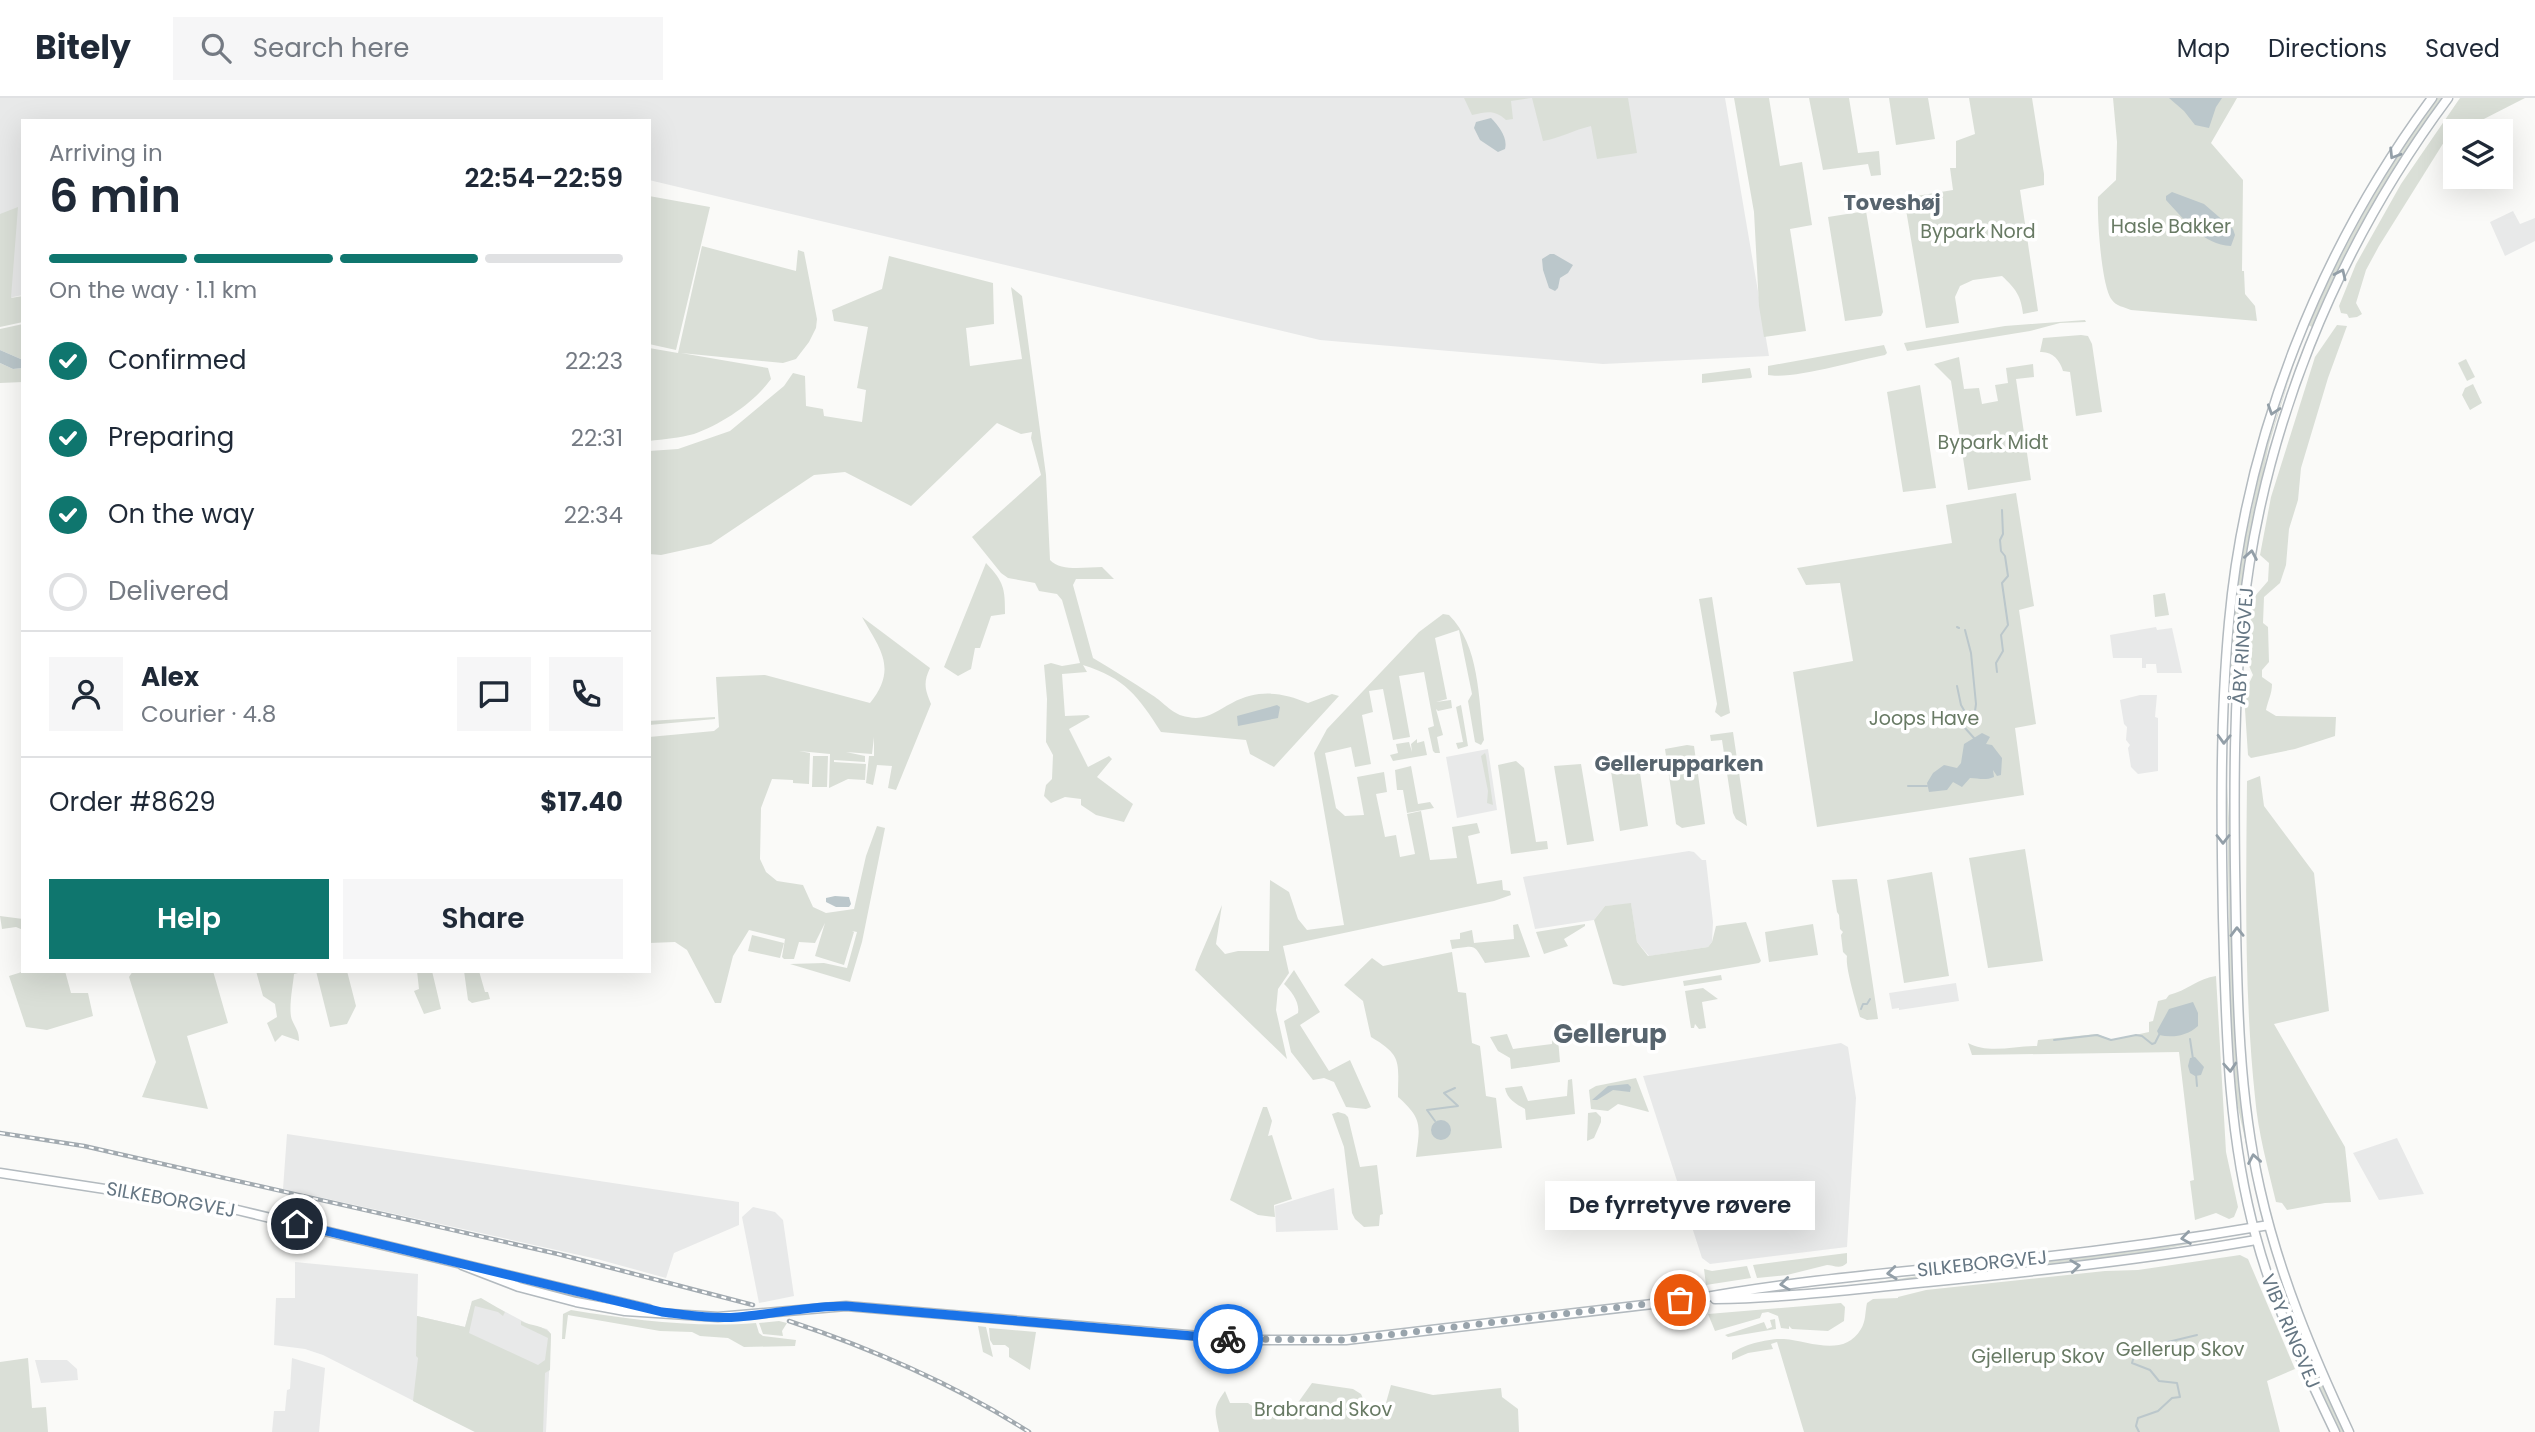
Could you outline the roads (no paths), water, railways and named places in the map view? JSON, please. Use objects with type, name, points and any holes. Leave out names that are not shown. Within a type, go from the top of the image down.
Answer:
[{"type":"main road","name":"ÅBY RINGVEJ","points":[[2253,1228],[2242,1179],[2233,1107],[2224,950],[2222,795],[2226,670],[2237,561],[2247,506],[2262,449],[2300,335],[2361,208],[2432,98]]},
{"type":"main road","name":"ÅBY RINGVEJ","points":[[2272,1237],[2256,1172],[2246,1107],[2240,1036],[2235,810],[2242,622],[2249,563],[2276,446],[2313,336],[2348,258],[2378,203],[2409,152],[2448,98]]},
{"type":"main road","name":"SILKEBORGVEJ","points":[[0,1173],[103,1187],[229,1209],[462,1265],[519,1287],[625,1311],[718,1317],[846,1306],[1247,1340],[1355,1339],[1695,1299],[1756,1288],[2126,1247],[2269,1226]]},
{"type":"main road","name":"VIBY RINGVEJ","points":[[2253,1228],[2282,1314],[2335,1432]]},
{"type":"main road","name":"VIBY RINGVEJ","points":[[2272,1237],[2294,1307],[2349,1432]]},
{"type":"main road","name":"SILKEBORGVEJ","points":[[1695,1299],[1792,1296],[2153,1256],[2256,1240]]},
{"type":"waterway","points":[[1997,672],[1996,663],[2003,651],[2001,635],[2008,625],[2002,583],[2008,576],[2005,556],[2001,551],[2002,510]]},
{"type":"waterway","points":[[1965,630],[1971,653],[1976,704],[1965,728],[1974,738]]},
{"type":"waterway","points":[[1957,686],[1961,705],[1968,717]]},
{"type":"waterway","points":[[1908,786],[1927,786]]},
{"type":"waterway","points":[[1861,1009],[1870,999]]},
{"type":"waterway","points":[[2054,1040],[2097,1035],[2111,1040],[2136,1035],[2152,1044],[2159,1035]]},
{"type":"waterway","points":[[2190,1039],[2193,1059]]},
{"type":"waterway","points":[[2196,1074],[2197,1086]]},
{"type":"waterway","points":[[1435,1121],[1427,1110],[1458,1106],[1444,1093],[1455,1088]]},
{"type":"waterway","points":[[2139,1432],[2136,1426],[2138,1418],[2158,1411],[2172,1398],[2180,1397],[2177,1383],[2159,1381],[2150,1370],[2132,1363],[2134,1356],[2168,1342],[2197,1335]]},
{"type":"railway","points":[[0,1133],[84,1146],[558,1254],[753,1305]]},
{"type":"railway","points":[[789,1321],[912,1369],[972,1398],[1029,1432]]},
{"type":"place","name":"De fyrretyve røvere","points":[[1680,1300]]},
{"type":"district","name":"Toveshøj","points":[[1892,203]]},
{"type":"district","name":"Gellerupparken","points":[[1679,764]]},
{"type":"district","name":"Gellerup","points":[[1610,1034]]},
{"type":"park label","name":"Hasle Bakker","points":[[2171,226]]},
{"type":"park label","name":"Bypark Nord","points":[[1978,231]]},
{"type":"park label","name":"Bypark Midt","points":[[1993,442]]},
{"type":"park label","name":"Joops Have","points":[[1924,718]]},
{"type":"park label","name":"Gellerup Skov","points":[[2180,1349]]},
{"type":"park label","name":"Gjellerup Skov","points":[[2038,1356]]},
{"type":"park label","name":"Brabrand Skov","points":[[1323,1409]]}]
